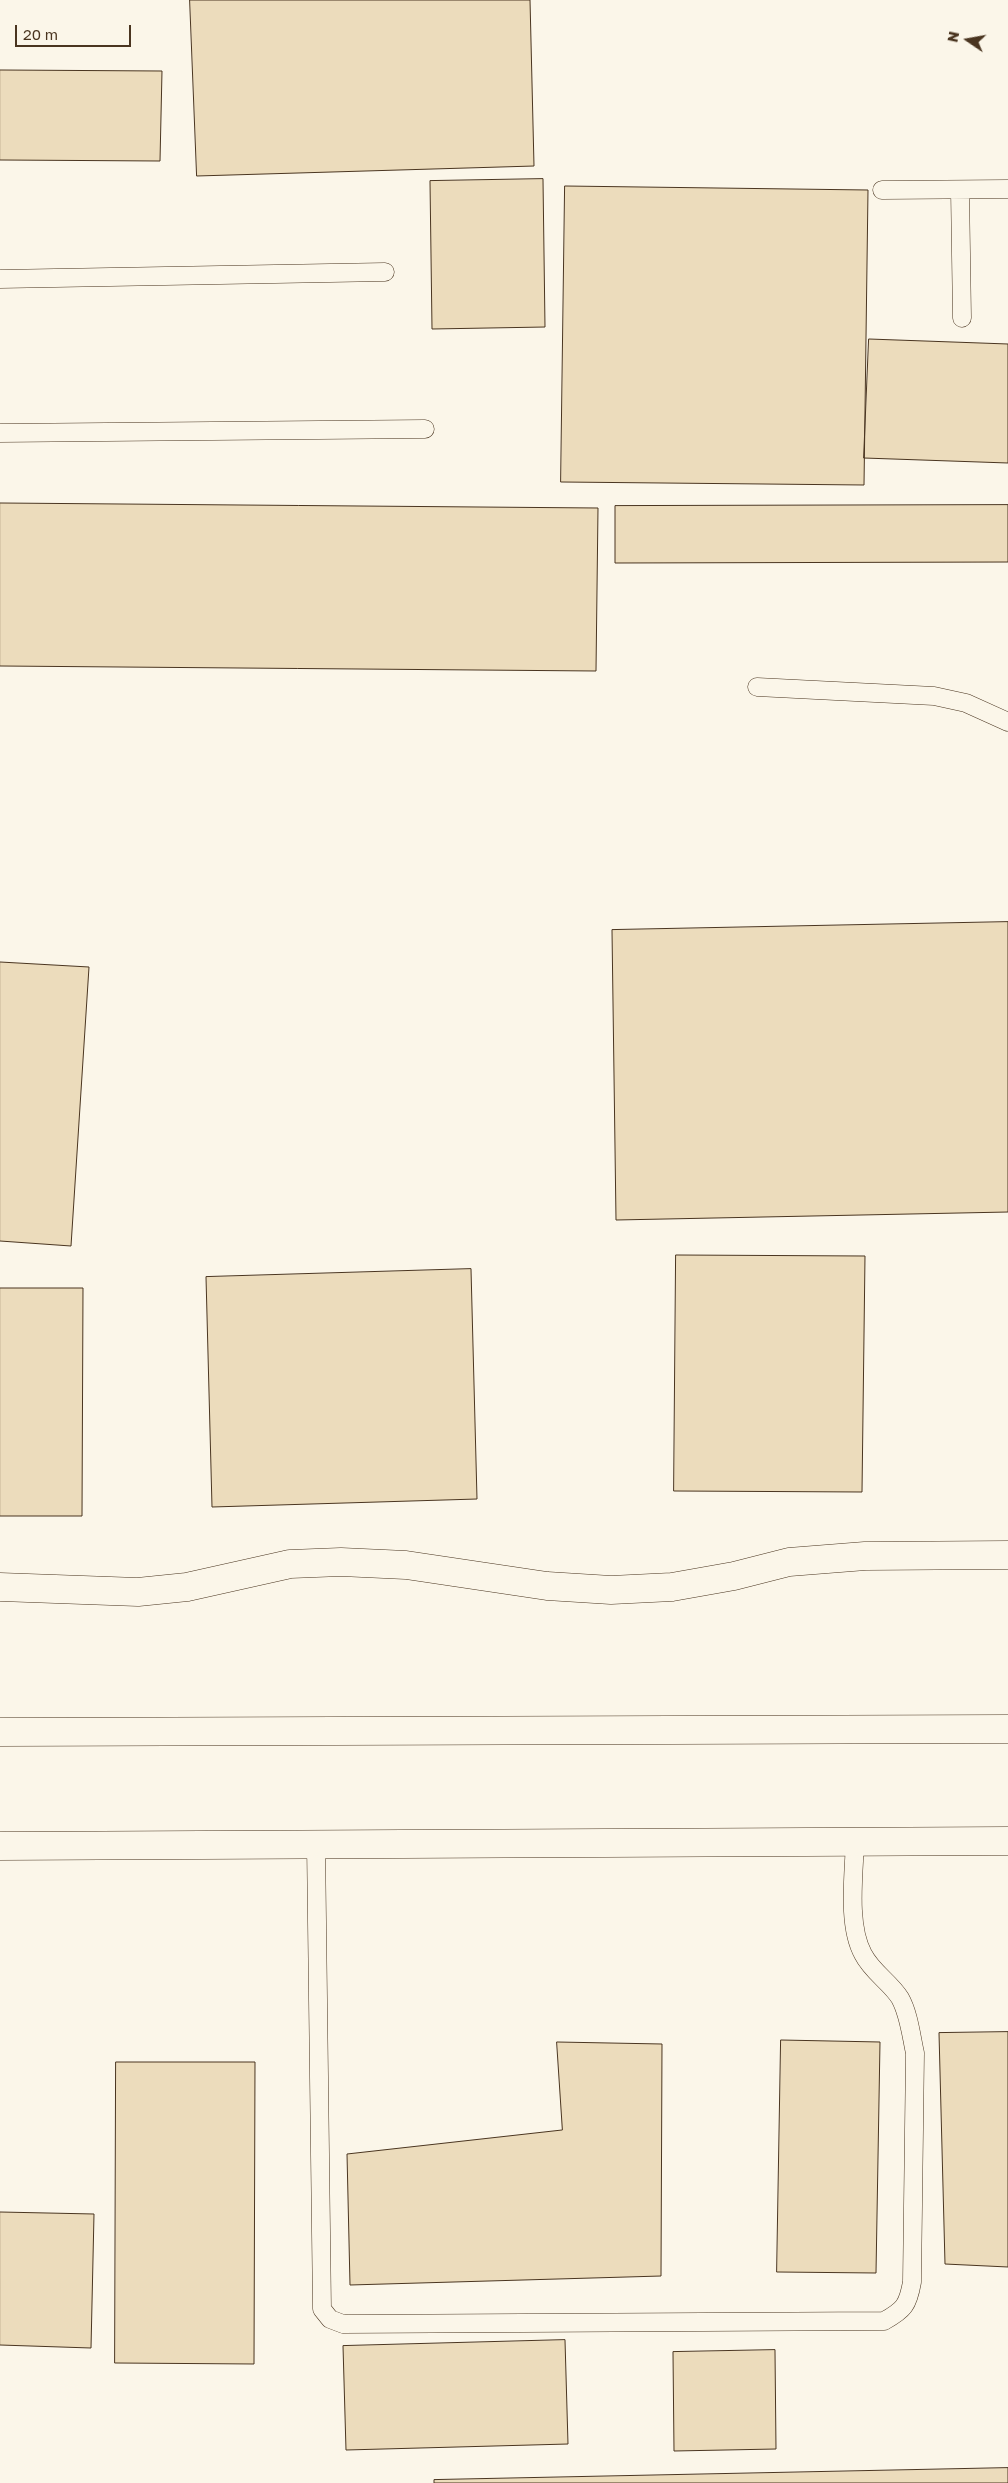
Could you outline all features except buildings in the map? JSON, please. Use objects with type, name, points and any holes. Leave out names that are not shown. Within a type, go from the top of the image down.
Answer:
[{"type":"main road","points":[[0,1587],[138,1592],[187,1587],[290,1564],[341,1562],[406,1565],[547,1586],[611,1590],[672,1587],[734,1576],[788,1562],[865,1556],[1008,1555]]},
{"type":"main road","points":[[0,1732],[1008,1730]]},
{"type":"main road","points":[[0,1846],[1008,1841]]},
{"type":"lane","points":[[882,190],[1008,189]]},
{"type":"lane","points":[[960,190],[962,318]]},
{"type":"lane","points":[[0,280],[385,272]]},
{"type":"lane","points":[[0,433],[425,429]]},
{"type":"lane","points":[[757,688],[934,696],[966,703],[1008,722]]},
{"type":"lane","points":[[316,1844],[322,2309],[330,2319],[343,2324],[884,2321],[898,2313],[908,2302],[912,2282],[915,2053],[908,2018],[899,1998],[876,1974],[862,1953],[854,1923],[854,1841]]}]
